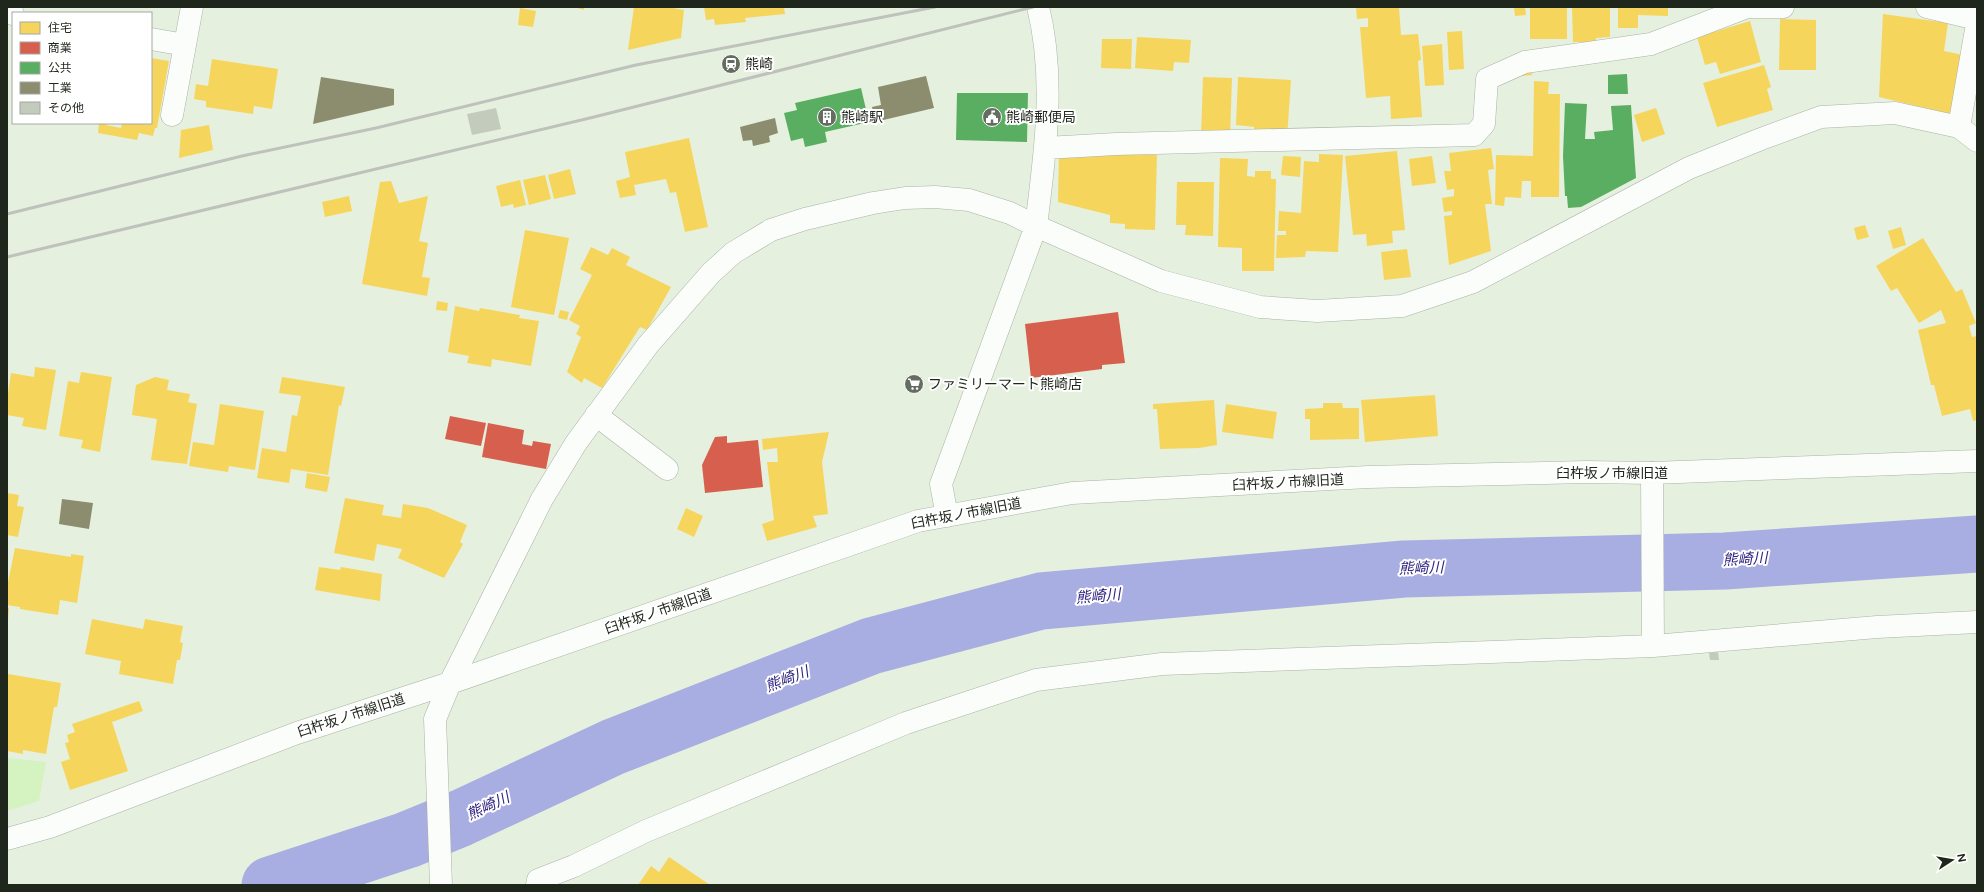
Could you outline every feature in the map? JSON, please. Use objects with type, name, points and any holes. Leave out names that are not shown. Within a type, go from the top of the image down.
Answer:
[{"type":"street","points":[[172,115],[192,7]]},
{"type":"street","points":[[947,516],[941,484],[1036,226],[1046,148],[1048,55],[1038,7]]},
{"type":"street","points":[[1046,148],[1474,135],[1484,124],[1488,79],[1525,62],[1651,44],[1747,7],[1783,7]]},
{"type":"street","points":[[1926,7],[1977,19]]},
{"type":"street","points":[[1959,127],[1977,24]]},
{"type":"street","points":[[152,39],[185,45]]},
{"type":"street","points":[[440,885],[435,719],[450,683],[542,499],[576,443],[603,420],[648,345],[711,273],[732,253],[771,230],[805,219],[872,203],[905,198],[936,197],[968,200],[1010,213],[1161,281],[1260,307],[1317,311],[1402,306],[1473,282],[1689,168],[1760,138],[1821,117],[1895,113],[1959,127],[1977,141]]},
{"type":"street","points":[[603,420],[666,469]]},
{"type":"street","name":"臼杵坂ノ市線旧道","points":[[7,839],[50,827],[297,733],[450,683],[918,521],[1072,493],[1368,477],[1586,472],[1652,483],[1977,461]]},
{"type":"street","points":[[1652,483],[1653,643]]},
{"type":"street","points":[[537,885],[538,880],[574,866],[646,831],[906,723],[1036,680],[1162,664],[1653,643],[1877,627],[1977,622]]},
{"type":"green space","points":[[7,758],[46,762],[39,801],[7,811]]},
{"type":"building: 住宅","points":[[574,7],[584,7],[584,10]]},
{"type":"building: 住宅","points":[[634,7],[667,7],[684,10],[681,38],[628,50]]},
{"type":"building: 住宅","points":[[704,7],[784,7],[785,14],[745,18],[746,22],[715,25],[714,19],[706,20]]},
{"type":"building: 住宅","points":[[1356,7],[1399,7],[1401,35],[1418,34],[1421,60],[1418,61],[1422,117],[1391,119],[1390,96],[1366,98],[1360,27],[1368,27],[1368,18],[1357,19]]},
{"type":"building: 住宅","points":[[1514,7],[1525,7],[1526,15],[1515,16]]},
{"type":"building: 住宅","points":[[1530,7],[1567,7],[1567,39],[1530,39]]},
{"type":"building: 住宅","points":[[1572,7],[1610,7],[1610,37],[1596,38],[1596,42],[1573,42]]},
{"type":"building: 住宅","points":[[1618,7],[1668,7],[1668,16],[1638,15],[1638,28],[1618,28]]},
{"type":"building: 住宅","points":[[520,8],[536,11],[533,27],[518,25]]},
{"type":"building: 住宅","points":[[1883,14],[1948,23],[1944,51],[1973,57],[1963,117],[1879,97]]},
{"type":"building: 住宅","points":[[1780,19],[1816,20],[1816,70],[1779,70]]},
{"type":"building: 住宅","points":[[1750,21],[1761,62],[1720,74],[1716,62],[1705,65],[1697,37]]},
{"type":"building: 住宅","points":[[1462,31],[1464,69],[1449,70],[1447,32]]},
{"type":"building: 住宅","points":[[1137,37],[1191,40],[1189,63],[1174,62],[1173,71],[1135,68]]},
{"type":"building: 住宅","points":[[1102,39],[1132,39],[1131,69],[1101,68]]},
{"type":"building: 住宅","points":[[1442,44],[1444,85],[1425,86],[1422,46]]},
{"type":"building: 住宅","points":[[152,58],[169,61],[157,128],[155,128],[153,136],[139,133],[137,140],[98,133],[99,124],[106,124],[121,128],[122,124],[152,124]]},
{"type":"building: 住宅","points":[[212,59],[278,69],[272,109],[254,106],[253,114],[206,107],[206,101],[194,99],[196,84],[208,86]]},
{"type":"building: 住宅","points":[[1764,65],[1771,87],[1767,89],[1773,110],[1717,127],[1703,83]]},
{"type":"building: 住宅","points":[[1522,68],[1532,68],[1532,75],[1522,76]]},
{"type":"building: 住宅","points":[[1203,77],[1232,78],[1230,138],[1201,137]]},
{"type":"building: 住宅","points":[[1238,77],[1291,80],[1287,138],[1254,136],[1254,127],[1236,125]]},
{"type":"building: 住宅","points":[[1534,81],[1549,82],[1548,94],[1560,94],[1559,197],[1531,197],[1531,181],[1522,181],[1521,198],[1505,197],[1504,206],[1495,205],[1496,155],[1533,156]]},
{"type":"building: 住宅","points":[[1656,108],[1665,134],[1642,142],[1634,115]]},
{"type":"building: 住宅","points":[[209,125],[213,150],[179,158],[181,130]]},
{"type":"building: 住宅","points":[[689,138],[708,227],[685,232],[676,192],[670,193],[666,179],[634,185],[636,195],[620,198],[616,181],[630,177],[625,152]]},
{"type":"building: 住宅","points":[[1491,148],[1494,169],[1488,170],[1492,204],[1485,204],[1491,251],[1449,265],[1444,216],[1452,215],[1452,211],[1444,212],[1442,198],[1454,196],[1454,189],[1447,190],[1444,171],[1451,171],[1449,153]]},
{"type":"building: 住宅","points":[[1397,151],[1405,230],[1392,231],[1393,243],[1367,246],[1366,234],[1353,235],[1345,156]]},
{"type":"building: 住宅","points":[[1059,152],[1157,155],[1155,230],[1125,229],[1125,224],[1110,223],[1110,215],[1058,202]]},
{"type":"building: 住宅","points":[[1319,154],[1343,155],[1338,252],[1306,251],[1305,257],[1276,258],[1277,235],[1286,235],[1286,231],[1278,231],[1279,211],[1301,213],[1304,161],[1319,162]]},
{"type":"building: 住宅","points":[[1283,156],[1301,157],[1300,177],[1281,175]]},
{"type":"building: 住宅","points":[[1432,156],[1436,183],[1412,186],[1409,159]]},
{"type":"building: 住宅","points":[[1220,158],[1248,159],[1247,176],[1255,177],[1255,171],[1271,171],[1271,179],[1276,179],[1274,271],[1242,271],[1242,248],[1218,247]]},
{"type":"building: 住宅","points":[[570,169],[576,194],[554,199],[548,175]]},
{"type":"building: 住宅","points":[[545,175],[551,199],[529,205],[523,180]]},
{"type":"building: 住宅","points":[[520,180],[526,205],[514,208],[513,204],[501,207],[496,186]]},
{"type":"building: 住宅","points":[[391,181],[399,203],[428,196],[419,241],[428,243],[422,277],[430,278],[427,296],[362,284],[380,182]]},
{"type":"building: 住宅","points":[[1177,182],[1214,182],[1213,236],[1185,235],[1186,225],[1176,225]]},
{"type":"building: 住宅","points":[[349,196],[352,211],[325,217],[322,202]]},
{"type":"building: 住宅","points":[[1865,225],[1869,237],[1857,240],[1854,228]]},
{"type":"building: 住宅","points":[[1901,227],[1906,245],[1893,249],[1888,231]]},
{"type":"building: 住宅","points":[[525,230],[569,238],[554,315],[511,307]]},
{"type":"building: 住宅","points":[[1923,238],[1956,292],[1962,289],[1976,323],[1969,326],[1972,337],[1977,336],[1977,420],[1973,421],[1970,409],[1942,416],[1934,385],[1931,385],[1918,330],[1946,323],[1941,310],[1919,323],[1897,288],[1891,291],[1876,266]]},
{"type":"building: 住宅","points":[[591,247],[608,255],[612,248],[630,257],[626,265],[671,287],[647,330],[640,327],[602,388],[584,378],[582,383],[567,372],[581,337],[576,334],[580,326],[569,320],[592,275],[580,269]]},
{"type":"building: 住宅","points":[[1407,249],[1411,277],[1384,280],[1381,252]]},
{"type":"building: 住宅","points":[[437,301],[448,303],[447,311],[436,310]]},
{"type":"building: 住宅","points":[[455,306],[479,311],[480,308],[520,315],[519,318],[539,321],[531,366],[492,359],[491,367],[467,363],[469,356],[448,352]]},
{"type":"building: 住宅","points":[[560,310],[569,312],[567,320],[558,318]]},
{"type":"building: 住宅","points":[[35,367],[56,370],[46,430],[22,426],[24,418],[7,415],[7,400],[11,373],[34,377]]},
{"type":"building: 住宅","points":[[81,372],[112,377],[100,452],[81,448],[83,440],[59,436],[68,381],[79,383]]},
{"type":"building: 住宅","points":[[155,377],[169,380],[167,390],[190,394],[188,402],[197,404],[187,464],[151,460],[157,419],[132,415],[136,385]]},
{"type":"building: 住宅","points":[[282,377],[345,387],[341,406],[339,405],[328,475],[291,469],[289,483],[257,478],[262,448],[286,452],[292,415],[297,416],[301,396],[279,393]]},
{"type":"building: 住宅","points":[[1435,395],[1438,436],[1365,442],[1361,400]]},
{"type":"building: 住宅","points":[[1214,400],[1217,445],[1199,448],[1160,449],[1157,409],[1153,409],[1153,404]]},
{"type":"building: 住宅","points":[[1323,403],[1342,403],[1343,408],[1359,408],[1359,439],[1310,440],[1310,419],[1305,419],[1305,409],[1323,408]]},
{"type":"building: 住宅","points":[[220,404],[264,411],[255,470],[229,466],[228,472],[189,466],[193,442],[214,445]]},
{"type":"building: 住宅","points":[[1226,404],[1277,412],[1273,439],[1222,432]]},
{"type":"building: 住宅","points":[[829,432],[822,462],[828,514],[813,516],[817,527],[767,541],[762,524],[774,520],[767,462],[778,462],[777,448],[763,450],[762,439]]},
{"type":"building: 住宅","points":[[307,473],[330,477],[327,492],[305,488]]},
{"type":"building: 住宅","points":[[7,493],[19,495],[17,506],[24,507],[18,537],[7,535]]},
{"type":"building: 住宅","points":[[345,498],[384,505],[382,515],[401,518],[403,504],[428,508],[467,525],[460,542],[463,544],[444,578],[398,558],[402,549],[377,544],[374,561],[334,553]]},
{"type":"building: 住宅","points":[[686,508],[703,516],[694,537],[677,529]]},
{"type":"building: 住宅","points":[[15,548],[71,557],[71,554],[84,556],[77,603],[60,600],[58,615],[20,609],[20,607],[7,605],[7,587]]},
{"type":"building: 住宅","points":[[319,567],[340,570],[341,567],[382,574],[380,601],[315,590]]},
{"type":"building: 住宅","points":[[7,607],[9,608],[8,620],[7,620]]},
{"type":"building: 住宅","points":[[92,619],[143,629],[145,619],[183,626],[180,642],[183,643],[180,660],[177,660],[173,684],[119,674],[121,661],[85,654]]},
{"type":"building: 住宅","points":[[8,674],[61,683],[57,707],[54,707],[46,754],[23,750],[23,754],[7,751]]},
{"type":"building: 住宅","points":[[139,701],[143,711],[112,722],[128,771],[70,790],[61,762],[70,759],[65,743],[69,742],[67,735],[75,732],[72,724]]},
{"type":"building: 住宅","points":[[669,857],[710,885],[638,885],[651,866],[659,872]]},
{"type":"building: 商業","points":[[1118,312],[1125,363],[1102,365],[1102,369],[1031,378],[1025,324]]},
{"type":"building: 商業","points":[[450,416],[486,423],[481,446],[445,439]]},
{"type":"building: 商業","points":[[488,423],[524,430],[522,444],[532,446],[533,441],[551,444],[546,469],[482,457]]},
{"type":"building: 商業","points":[[727,436],[727,443],[758,440],[763,487],[705,493],[702,465],[715,437]]},
{"type":"building: 公共","points":[[1627,74],[1628,94],[1608,94],[1608,75]]},
{"type":"building: 公共","name":"熊崎駅","points":[[861,88],[869,122],[825,132],[827,142],[805,147],[803,138],[791,141],[784,113],[797,110],[795,103]]},
{"type":"building: 公共","name":"熊崎郵便局","points":[[957,93],[1028,93],[1027,142],[956,140]]},
{"type":"building: 公共","points":[[1565,103],[1587,104],[1585,139],[1595,139],[1594,132],[1613,130],[1611,106],[1631,105],[1636,178],[1581,207],[1568,208],[1567,196],[1565,196],[1563,156]]},
{"type":"building: 工業","points":[[926,76],[934,108],[875,122],[872,107],[881,105],[878,87]]},
{"type":"building: 工業","points":[[321,77],[394,89],[394,105],[313,124]]},
{"type":"building: 工業","points":[[775,118],[778,133],[769,136],[770,142],[753,146],[752,140],[743,141],[740,127]]},
{"type":"building: 工業","points":[[62,499],[93,503],[89,529],[59,524]]},
{"type":"building: その他","points":[[496,108],[501,129],[472,135],[467,114]]},
{"type":"building: その他","points":[[1718,652],[1719,660],[1710,660],[1709,653]]},
{"type":"waterway","name":"熊崎川","points":[[270,885],[407,840],[461,818],[613,747],[871,646],[1041,601],[1404,569],[1725,561],[1977,544]]},
{"type":"railway","points":[[7,214],[242,156],[376,128],[636,65],[935,7]]},
{"type":"railway","points":[[7,257],[594,117],[1033,7]]},
{"type":"place","name":"熊崎","points":[[731,64]]},
{"type":"place","name":"熊崎駅","points":[[827,117]]},
{"type":"place","name":"熊崎郵便局","points":[[992,117]]},
{"type":"place","name":"ファミリーマート熊崎店","points":[[914,384]]}]
